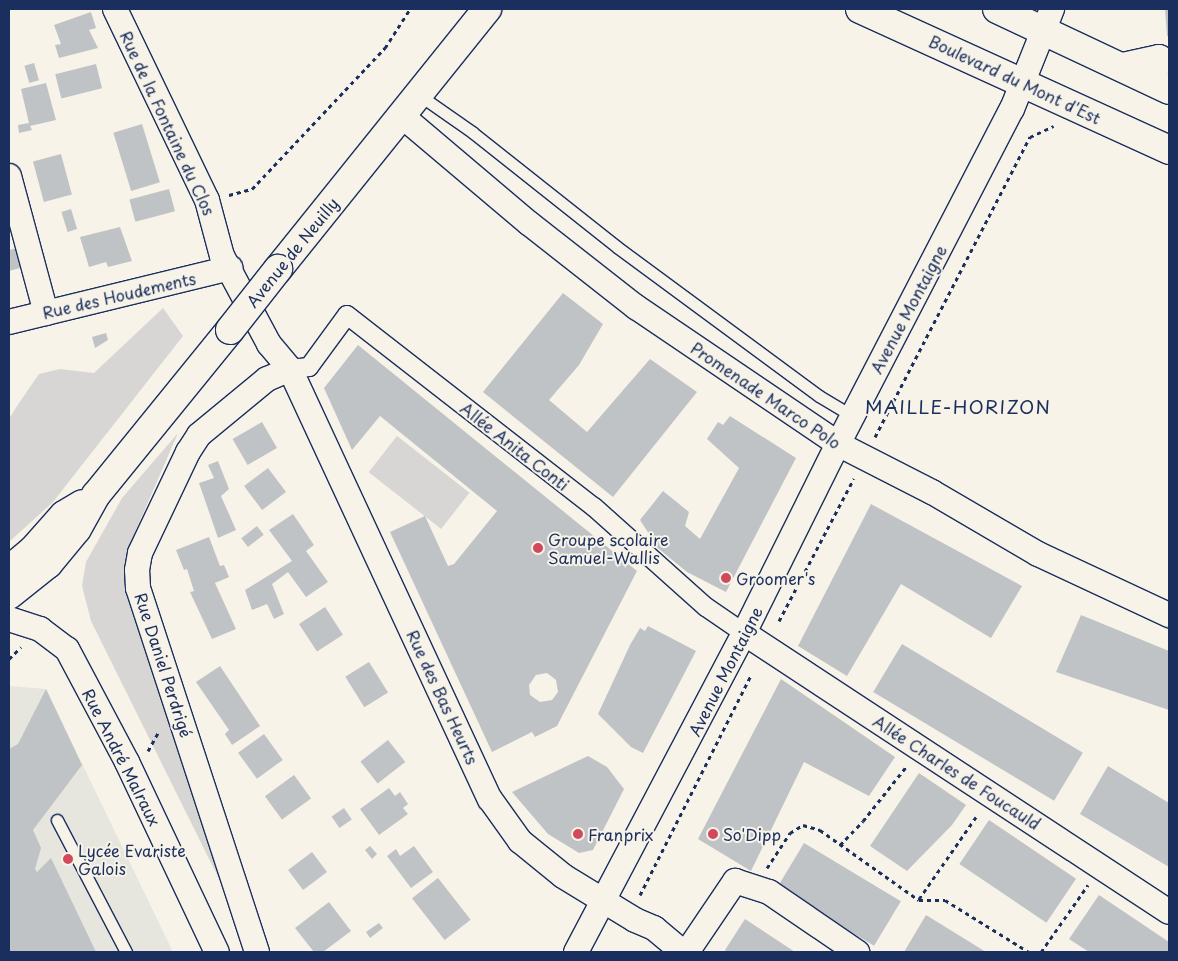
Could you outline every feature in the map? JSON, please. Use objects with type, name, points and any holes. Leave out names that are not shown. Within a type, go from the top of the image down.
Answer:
[{"type":"main road","name":"Avenue de Neuilly","points":[[9,595],[48,564],[78,529],[96,495],[487,9]]},
{"type":"main road","name":"Boulevard du Mont d'Est","points":[[860,9],[1169,150]]},
{"type":"main road","points":[[997,9],[1047,19],[1118,66],[1169,90]]},
{"type":"main road","name":"Avenue de Neuilly","points":[[9,570],[32,551],[64,516],[96,495]]},
{"type":"street","name":"Rue de la Fontaine du Clos","points":[[115,9],[206,200],[222,256],[269,344],[290,368]]},
{"type":"street","name":"Avenue Montaigne","points":[[576,952],[744,633],[852,416],[1023,83],[1047,19]]},
{"type":"street","points":[[1118,66],[1159,57],[1169,62]]},
{"type":"street","name":"Promenade Marco Polo","points":[[402,116],[530,224],[636,307],[838,444],[932,492],[1038,554],[1169,615]]},
{"type":"street","points":[[9,176],[46,313]]},
{"type":"street","name":"Rue des Houdements","points":[[9,322],[230,268]]},
{"type":"street","name":"Allée Anita Conti","points":[[290,368],[309,367],[347,315],[594,507],[706,607],[744,633]]},
{"type":"street","name":"Rue Daniel Perdrigé","points":[[256,952],[138,588],[140,553],[198,435],[267,379],[290,368]]},
{"type":"street","name":"Rue des Bas Heurts","points":[[290,368],[490,799],[520,841],[563,876],[654,928],[683,952]]},
{"type":"street","name":"Rue André Malraux","points":[[9,619],[40,629],[67,649],[127,762],[217,952]]},
{"type":"street","name":"Allée Charles de Foucauld","points":[[744,633],[1169,912]]},
{"type":"street","points":[[687,952],[735,881],[769,892],[857,952]]},
{"type":"lane","points":[[419,94],[448,114],[617,247],[819,396],[852,416]]},
{"type":"lane","points":[[57,820],[126,952]]},
{"type":"path","points":[[206,200],[252,189],[385,48],[410,9]]},
{"type":"path","points":[[127,762],[150,750],[170,708],[176,705]]},
{"type":"path","points":[[840,844],[863,821],[920,748]]},
{"type":"path","points":[[919,900],[991,794]]},
{"type":"path","points":[[755,887],[790,833],[803,825],[820,830],[919,900],[945,900],[1029,952]]},
{"type":"path","points":[[1041,952],[1101,867]]},
{"type":"shaded area","points":[[163,308],[183,336],[53,502],[9,542],[9,419],[17,406],[39,374],[60,369],[94,373]]},
{"type":"shaded area","points":[[178,433],[136,530],[126,563],[127,592],[222,885],[91,621],[82,586],[86,562],[122,498]]},
{"type":"shaded area","points":[[397,436],[469,493],[441,529],[369,472]]},
{"type":"shaded area","name":"Lycée Evariste Galois","points":[[9,686],[46,689],[173,952],[9,952]]},
{"type":"building","points":[[1165,9],[1169,9],[1169,37],[1167,36]]},
{"type":"building","points":[[91,12],[96,28],[89,30],[98,48],[59,58],[55,45],[61,44],[54,25]]},
{"type":"building","points":[[34,63],[39,80],[29,83],[24,66]]},
{"type":"building","points":[[96,64],[102,88],[61,98],[55,74]]},
{"type":"building","points":[[46,83],[56,120],[30,126],[32,130],[19,133],[18,125],[29,123],[21,89]]},
{"type":"building","points":[[142,124],[160,182],[131,191],[113,133]]},
{"type":"building","points":[[61,154],[72,195],[44,202],[33,162]]},
{"type":"building","points":[[169,189],[175,211],[135,222],[129,200]]},
{"type":"building","points":[[71,209],[77,229],[68,232],[61,212]]},
{"type":"building","points":[[120,227],[132,261],[108,267],[106,262],[89,267],[80,237]]},
{"type":"building","points":[[21,247],[27,266],[9,271],[9,250]]},
{"type":"building","points":[[563,293],[603,324],[579,365],[549,400],[587,432],[650,359],[697,392],[613,497],[483,392]]},
{"type":"building","points":[[106,333],[108,340],[95,348],[92,337]]},
{"type":"building","name":"Groupe scolaire Samuel-Wallis","points":[[358,345],[637,571],[557,726],[535,737],[532,732],[492,752],[390,532],[425,516],[448,566],[454,564],[497,511],[380,416],[352,450],[324,388]],"holes":[[[547,673],[556,680],[558,692],[552,700],[540,702],[530,695],[529,685],[536,675]]]},
{"type":"building","points":[[730,416],[796,458],[726,592],[687,572],[648,540],[651,537],[640,520],[663,491],[689,512],[685,526],[700,539],[739,468],[707,439],[718,422],[723,425]]},
{"type":"building","points":[[262,422],[277,448],[248,465],[233,439]]},
{"type":"building","points":[[218,461],[229,489],[221,496],[236,530],[218,538],[199,483],[214,478],[208,465]]},
{"type":"building","points":[[268,468],[286,492],[262,510],[244,486]]},
{"type":"building","points":[[871,504],[1022,586],[991,638],[901,584],[847,676],[798,646]]},
{"type":"building","points":[[293,514],[314,545],[306,551],[328,582],[306,597],[288,572],[272,584],[284,614],[274,619],[267,604],[252,610],[245,590],[292,561],[269,530]]},
{"type":"building","points":[[257,526],[264,535],[248,547],[241,538]]},
{"type":"building","points":[[209,537],[220,566],[224,565],[229,577],[215,583],[236,629],[212,639],[190,592],[194,591],[187,569],[184,570],[176,550]]},
{"type":"building","points":[[325,607],[343,635],[317,652],[299,624]]},
{"type":"building","points":[[1081,615],[1169,651],[1169,710],[1056,672]]},
{"type":"building","points":[[648,626],[696,651],[643,753],[631,747],[598,714],[630,645],[640,628],[645,631]]},
{"type":"building","points":[[902,644],[1083,753],[1054,801],[873,692]]},
{"type":"building","points":[[369,662],[388,693],[364,707],[345,677]]},
{"type":"building","points":[[220,666],[260,726],[232,745],[225,734],[229,730],[196,682]]},
{"type":"building","points":[[781,679],[895,757],[869,796],[804,762],[751,871],[698,839]]},
{"type":"building","points":[[46,689],[82,765],[33,830],[41,848],[35,869],[37,872],[51,858],[96,952],[9,952],[9,749],[18,744]]},
{"type":"building","points":[[264,734],[283,760],[257,779],[238,753]]},
{"type":"building","points":[[388,740],[405,762],[378,784],[360,762]]},
{"type":"building","points":[[588,756],[607,767],[624,789],[593,850],[579,853],[548,834],[512,792]]},
{"type":"building","points":[[1108,766],[1169,803],[1169,867],[1080,814]]},
{"type":"building","points":[[919,773],[966,805],[952,825],[907,871],[870,846]]},
{"type":"building","points":[[294,775],[311,798],[282,820],[265,796]]},
{"type":"building","points":[[389,788],[395,796],[400,792],[408,804],[403,808],[408,814],[379,835],[360,809]]},
{"type":"building","points":[[344,808],[352,820],[339,828],[332,816]]},
{"type":"building","points":[[989,820],[1076,879],[1046,923],[959,864]]},
{"type":"building","points":[[804,843],[901,901],[874,946],[777,888]]},
{"type":"building","points":[[370,846],[377,854],[372,859],[365,850]]},
{"type":"building","points":[[414,846],[433,872],[411,888],[387,856],[396,849],[400,856]]},
{"type":"building","points":[[312,852],[327,872],[303,890],[288,870]]},
{"type":"building","points":[[438,878],[471,920],[445,940],[412,898]]},
{"type":"building","points":[[1099,895],[1169,942],[1169,952],[1089,952],[1069,939]]},
{"type":"building","points":[[329,902],[351,931],[323,952],[314,952],[295,928]]},
{"type":"building","points":[[926,915],[986,952],[904,952]]},
{"type":"building","points":[[745,919],[795,952],[727,952],[725,950]]},
{"type":"building","points":[[379,923],[383,928],[370,938],[366,932]]},
{"type":"place","name":"Groupe scolaire Samuel-Wallis","points":[[538,548]]},
{"type":"place","name":"Groomer's","points":[[726,578]]},
{"type":"place","name":"Franprix","points":[[578,834]]},
{"type":"place","name":"So'Dipp","points":[[713,834]]},
{"type":"place","name":"Lycée Evariste Galois","points":[[68,859]]},
{"type":"district","name":"MAILLE-HORIZON","points":[[958,407]]}]
